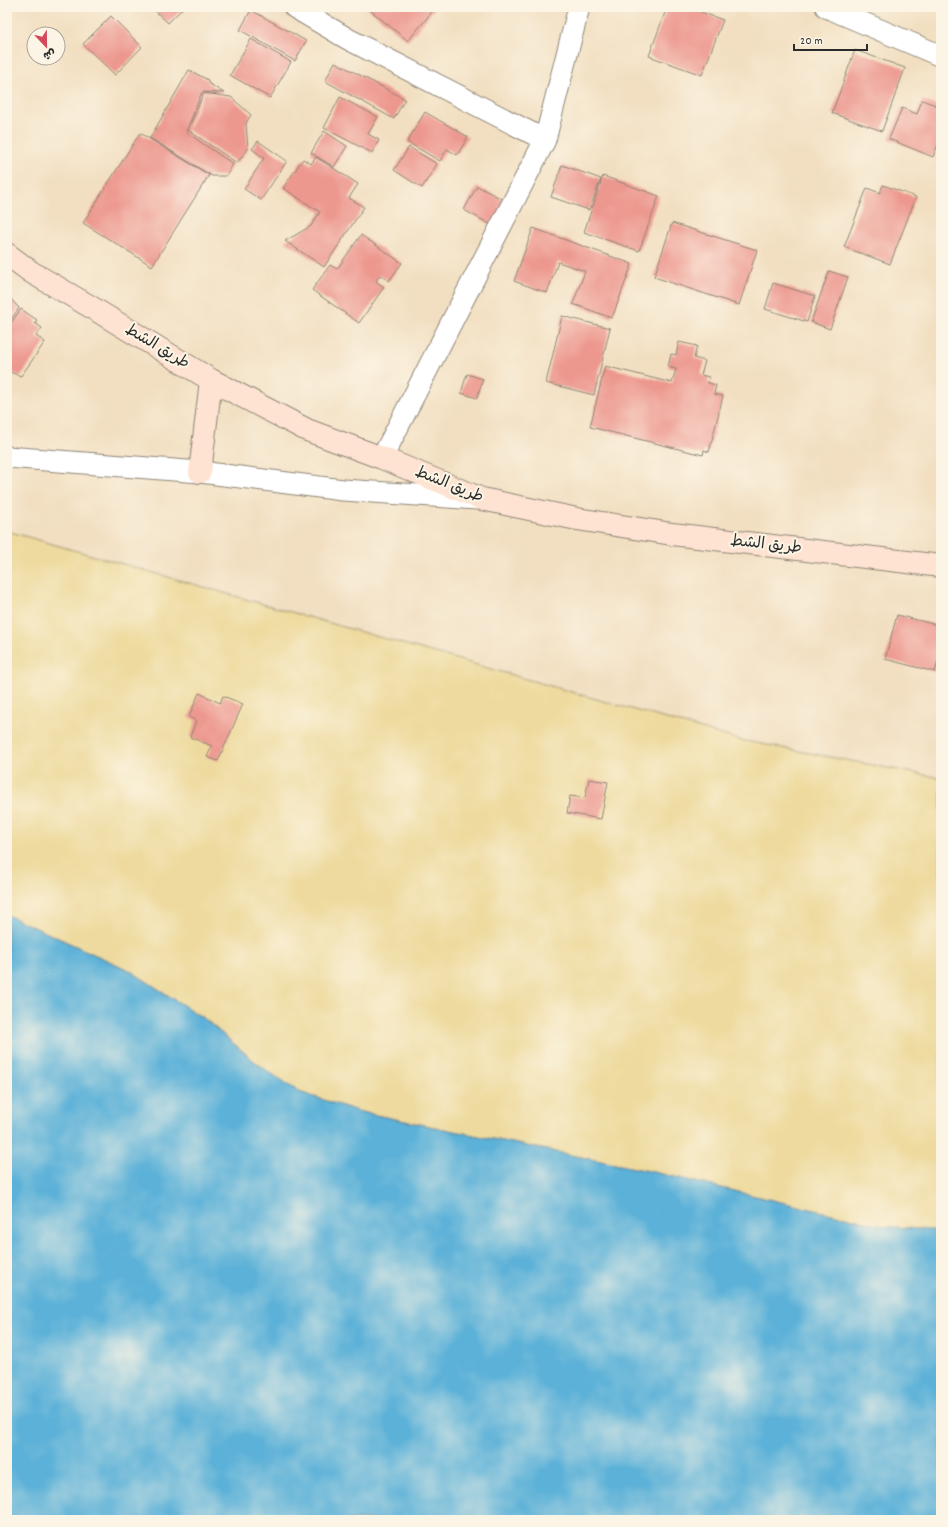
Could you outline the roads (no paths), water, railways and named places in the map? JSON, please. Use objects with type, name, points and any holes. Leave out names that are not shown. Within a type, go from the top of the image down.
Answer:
[{"type":"main road","name":"طريق الشط","points":[[7,254],[30,272],[91,307],[211,380],[307,430],[382,458],[482,499],[577,520],[672,534],[941,566]]},
{"type":"main road","points":[[200,472],[211,380]]},
{"type":"street","points":[[294,7],[348,39],[545,140]]},
{"type":"street","points":[[382,458],[545,140],[579,7]]},
{"type":"street","points":[[826,7],[941,56]]},
{"type":"street","points":[[7,457],[200,472],[343,490],[482,499]]},
{"type":"water","points":[[7,915],[129,970],[206,1020],[260,1066],[299,1092],[361,1112],[649,1171],[883,1226],[941,1231],[941,1520],[7,1520]]}]
